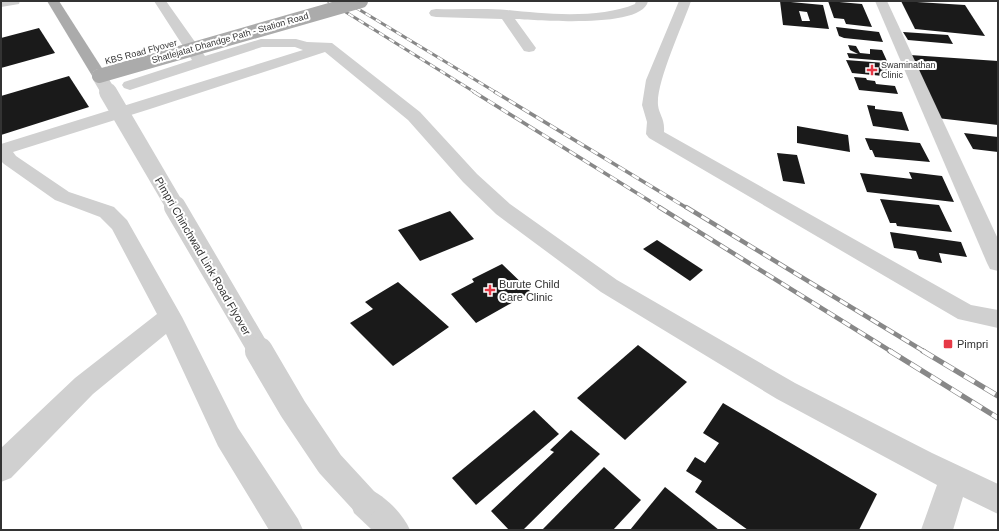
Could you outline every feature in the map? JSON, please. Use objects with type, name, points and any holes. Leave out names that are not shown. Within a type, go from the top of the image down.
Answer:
[{"type":"main road","name":"Pimpri Chinchwad Link Road Flyover","points":[[53,1],[95,70]]},
{"type":"main road","name":"KBS Road Flyover","points":[[95,70],[328,1]]},
{"type":"main road","name":"Shatlejatat Dhandge Path - Station Road","points":[[95,70],[361,1]]},
{"type":"street","points":[[1,3],[14,1]]},
{"type":"street","points":[[160,1],[201,62]]},
{"type":"street","points":[[454,2],[502,5],[575,17],[633,11],[641,6],[642,1]]},
{"type":"street","points":[[685,1],[654,80],[650,105],[656,122],[655,134],[966,313],[998,319]]},
{"type":"street","points":[[880,1],[998,263]]},
{"type":"street","points":[[436,14],[502,5]]},
{"type":"street","points":[[502,5],[529,48]]},
{"type":"street","points":[[130,85],[260,43],[278,42],[296,43],[306,46],[327,46],[414,116],[470,178],[503,209],[609,286],[786,391],[922,463],[998,499]]},
{"type":"street","points":[[286,530],[228,437],[170,317],[120,225],[107,212],[62,196],[10,160],[2,150],[144,106],[327,46]]},
{"type":"street","name":"Pimpri Chinchwad Link Road Flyover","points":[[95,70],[293,409],[330,464],[365,502],[394,530]]},
{"type":"street","points":[[1,468],[84,386],[170,317]]},
{"type":"street","points":[[937,530],[954,478]]},
{"type":"building","points":[[780,1],[823,5],[829,29],[783,25]],"holes":[[[799,11],[807,12],[810,21],[802,21]]]},
{"type":"building","points":[[828,1],[862,4],[872,27],[846,24],[844,19],[834,18]]},
{"type":"building","points":[[901,1],[965,5],[985,36],[915,29]]},
{"type":"building","points":[[836,27],[879,32],[883,42],[844,38],[839,36]]},
{"type":"building","points":[[39,28],[55,53],[1,68],[1,38]]},
{"type":"building","points":[[903,32],[948,35],[953,44],[908,40]]},
{"type":"building","points":[[848,45],[856,46],[860,53],[870,54],[870,49],[882,50],[887,61],[849,58],[847,53],[858,54],[850,50]]},
{"type":"building","points":[[910,55],[998,61],[998,125],[937,118]]},
{"type":"building","points":[[846,60],[885,63],[890,73],[882,73],[883,76],[852,73]]},
{"type":"building","points":[[69,76],[89,107],[1,135],[1,96]]},
{"type":"building","points":[[854,77],[866,78],[867,80],[875,81],[876,84],[895,86],[898,94],[859,90]]},
{"type":"building","points":[[867,105],[875,106],[875,109],[902,112],[909,131],[873,126]]},
{"type":"building","points":[[797,126],[848,135],[850,152],[797,143]]},
{"type":"building","points":[[964,133],[998,137],[998,152],[973,149]]},
{"type":"building","points":[[865,138],[920,143],[930,162],[875,157]]},
{"type":"building","points":[[777,153],[797,155],[805,184],[783,181]]},
{"type":"building","points":[[909,172],[942,176],[954,202],[867,192],[860,173],[912,179]]},
{"type":"building","points":[[880,199],[939,205],[952,232],[897,226],[896,223],[890,223]]},
{"type":"building","points":[[450,211],[474,239],[420,261],[398,230]]},
{"type":"building","points":[[890,232],[961,242],[967,257],[939,253],[942,263],[919,259],[916,251],[894,248]]},
{"type":"building","points":[[657,240],[703,270],[690,281],[643,249]]},
{"type":"building","points":[[502,264],[531,292],[476,323],[451,294],[474,282],[472,279]]},
{"type":"building","points":[[398,282],[449,327],[393,366],[350,323],[373,309],[365,302]]},
{"type":"building","points":[[638,345],[687,382],[625,440],[577,398]]},
{"type":"building","points":[[723,403],[877,494],[859,530],[748,530],[695,492],[702,481],[686,471],[695,457],[705,463],[719,443],[703,433]]},
{"type":"building","points":[[534,410],[559,434],[476,505],[452,478]]},
{"type":"building","points":[[571,430],[600,454],[523,530],[509,530],[491,511],[554,452],[550,450]]},
{"type":"building","points":[[604,467],[641,500],[613,530],[542,530]]},
{"type":"building","points":[[665,487],[719,530],[630,530]]},
{"type":"railway","points":[[328,1],[476,93]]},
{"type":"railway","points":[[345,1],[497,93]]},
{"type":"railway","points":[[474,92],[661,208]]},
{"type":"railway","points":[[495,92],[687,208]]},
{"type":"railway","points":[[659,207],[892,352]]},
{"type":"railway","points":[[686,207],[925,352]]},
{"type":"railway","points":[[890,351],[998,418]]},
{"type":"railway","points":[[923,351],[998,396]]},
{"type":"place","name":"Swaminathan Clinic","points":[[872,70]]},
{"type":"place","name":"Burute Child Care Clinic","points":[[490,290]]},
{"type":"place","name":"Pimpri","points":[[948,344]]}]
